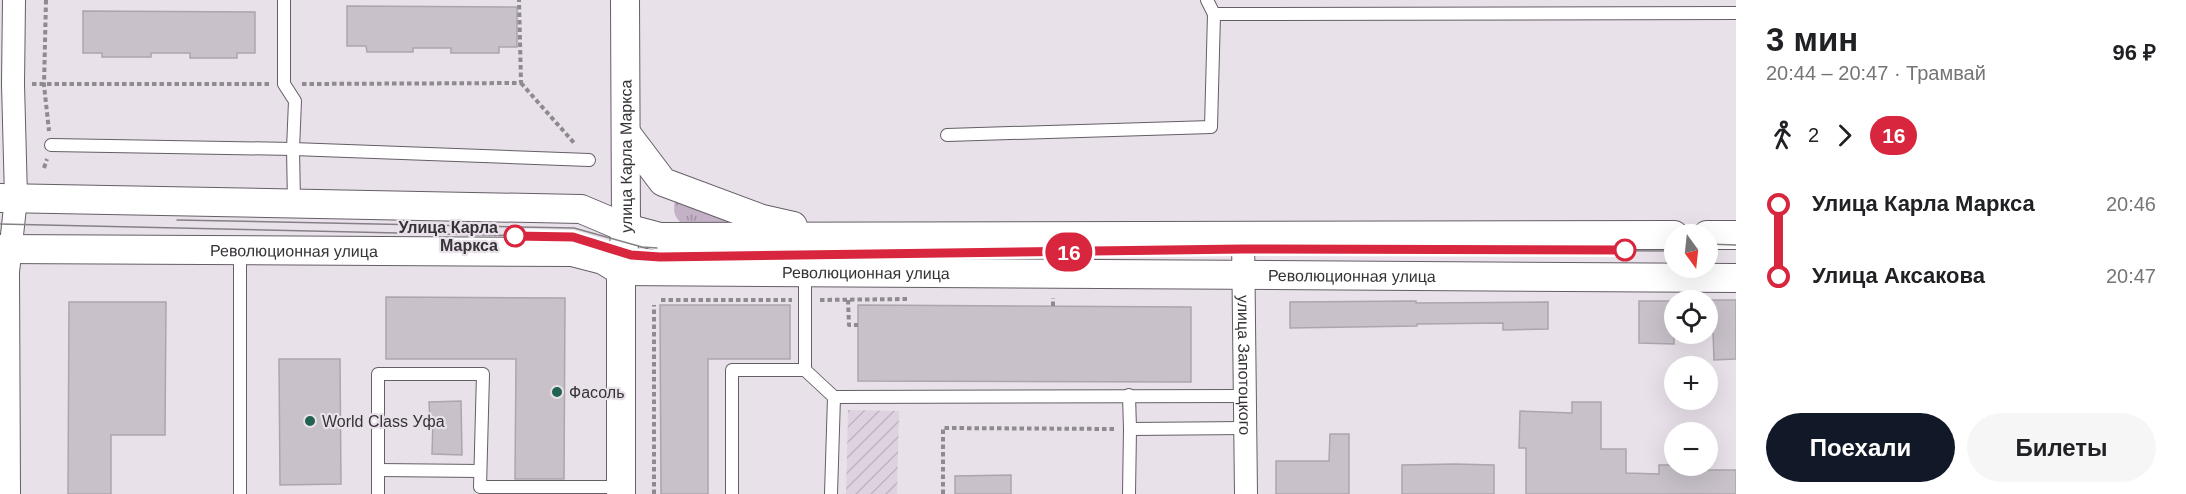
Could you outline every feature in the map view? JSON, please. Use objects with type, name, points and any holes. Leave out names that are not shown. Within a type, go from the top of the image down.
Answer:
[{"type":"street","points":[[9,494],[6,249],[14,0]]},
{"type":"street","name":"улица Карла Маркса","points":[[621,491],[621,271],[626,228],[625,0]]},
{"type":"street","points":[[626,133],[663,182],[762,219],[839,237]]},
{"type":"street","points":[[8,198],[581,209],[626,228],[660,237],[1664,234]]},
{"type":"street","points":[[1718,235],[1736,235]]},
{"type":"street","name":"улица Запотоцкого","points":[[1243,236],[1246,494]]},
{"type":"street","name":"Революционная улица","points":[[6,249],[572,252],[603,260],[621,271],[1736,278]]},
{"type":"lane","points":[[284,0],[284,84],[295,101],[294,203]]},
{"type":"lane","points":[[947,135],[1211,127],[1214,14],[1207,0]]},
{"type":"lane","points":[[1214,14],[1736,13]]},
{"type":"lane","points":[[51,145],[293,149],[589,160]]},
{"type":"lane","points":[[240,250],[240,494]]},
{"type":"lane","points":[[805,272],[805,370]]},
{"type":"lane","points":[[732,494],[732,370],[805,370],[834,398],[1245,396]]},
{"type":"lane","points":[[378,494],[378,374],[483,374],[480,487],[621,491]]},
{"type":"lane","points":[[1129,395],[1130,494]]},
{"type":"lane","points":[[831,494],[834,398]]},
{"type":"lane","points":[[1130,429],[1245,428]]},
{"type":"lane","points":[[378,470],[480,471]]},
{"type":"path","points":[[46,0],[44,85],[51,145]]},
{"type":"path","points":[[519,0],[521,83],[589,160]]},
{"type":"path","points":[[13,84],[521,83]]},
{"type":"path","points":[[1053,298],[1053,306]]},
{"type":"path","points":[[848,300],[849,325],[858,325]]},
{"type":"path","points":[[654,305],[654,494]]},
{"type":"path","points":[[943,494],[943,428],[1130,429]]},
{"type":"shaded area","points":[[848,410],[899,411],[897,494],[846,494]]},
{"type":"green space","points":[[676,196],[754,226],[687,228],[675,215]]},
{"type":"building","points":[[347,6],[517,7],[517,47],[499,47],[499,53],[451,53],[451,48],[413,48],[413,52],[367,52],[366,46],[347,46]]},
{"type":"building","points":[[83,11],[255,12],[255,53],[237,53],[237,58],[190,58],[190,53],[151,53],[151,57],[102,57],[102,53],[83,53]]},
{"type":"building","points":[[386,297],[565,298],[564,479],[515,479],[516,359],[386,359]]},
{"type":"building","points":[[1718,300],[1736,300],[1736,359],[1718,360],[1718,356],[1714,356],[1713,344],[1718,344]]},
{"type":"building","points":[[1416,301],[1416,303],[1548,302],[1548,329],[1503,330],[1503,323],[1290,328],[1290,302]]},
{"type":"building","points":[[1639,301],[1664,301],[1664,344],[1639,343]]},
{"type":"building","points":[[69,302],[166,302],[165,435],[111,435],[111,494],[68,494]]},
{"type":"building","points":[[660,305],[790,305],[790,359],[708,359],[708,494],[661,494]]},
{"type":"building","points":[[858,305],[1191,307],[1191,382],[858,381]]},
{"type":"building","name":"World Class Уфа","points":[[279,359],[340,359],[341,484],[280,485]]},
{"type":"building","points":[[461,401],[462,455],[432,454],[433,420],[430,420],[429,402]]},
{"type":"building","points":[[1572,402],[1601,402],[1601,449],[1626,449],[1626,473],[1659,474],[1659,465],[1664,465],[1664,476],[1718,476],[1718,470],[1736,470],[1736,494],[1526,494],[1526,448],[1519,448],[1520,411],[1572,413]]},
{"type":"building","points":[[1330,434],[1349,434],[1349,494],[1276,494],[1276,461],[1329,461]]},
{"type":"building","points":[[1402,465],[1494,465],[1494,494],[1402,494]]},
{"type":"building","points":[[1011,475],[1011,494],[955,494],[955,476]]},
{"type":"tram line","points":[[177,220],[574,228],[642,247],[657,248]]},
{"type":"tram line","points":[[0,224],[573,237],[631,255],[660,257],[1243,249],[1664,251]]},
{"type":"tram line","name":"16","points":[[515,236],[573,237],[631,255],[660,257],[1243,249],[1625,250]]},
{"type":"tram line","points":[[1718,244],[1736,245]]},
{"type":"place","name":"Улица Карла Маркса","points":[[515,236]]},
{"type":"place","name":"Фасоль","points":[[557,392]]},
{"type":"place","name":"World Class Уфа","points":[[310,421]]}]
